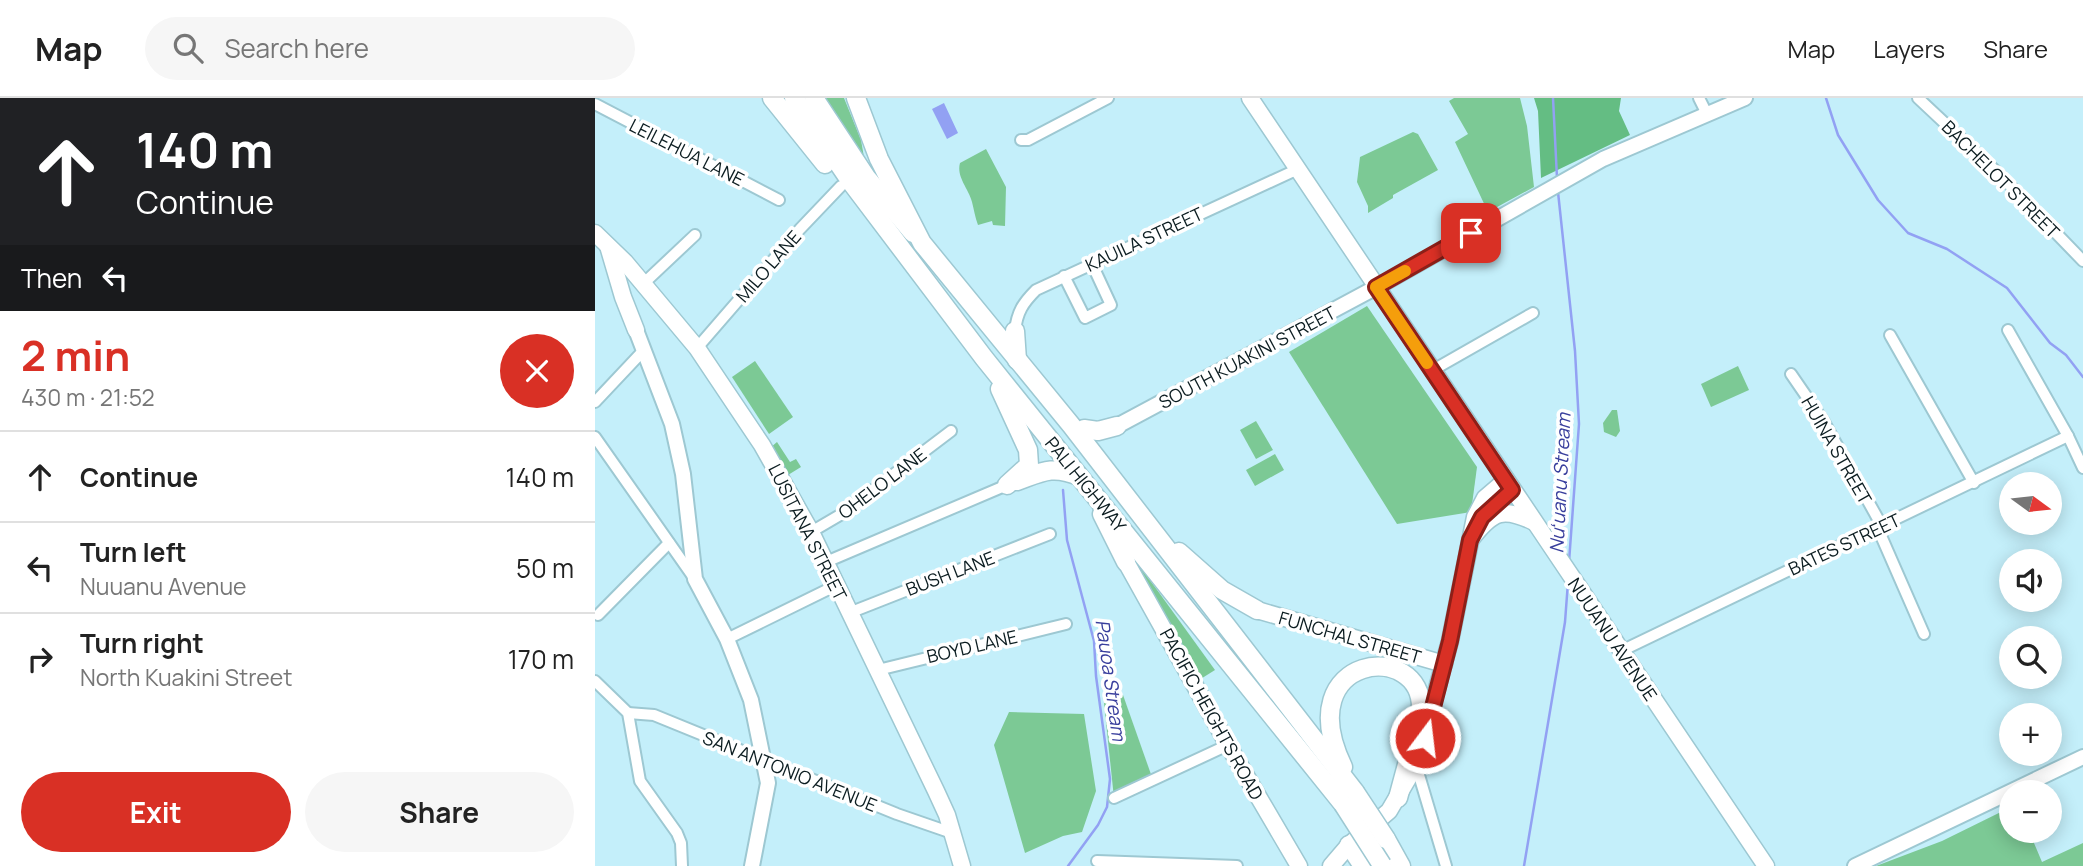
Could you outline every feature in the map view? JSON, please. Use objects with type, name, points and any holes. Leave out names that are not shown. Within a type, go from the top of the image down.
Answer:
[{"type":"main road","points":[[772,98],[841,186],[919,272]]},
{"type":"main road","name":"PALI HIGHWAY","points":[[794,98],[851,182],[984,358],[1094,495],[1349,798]]},
{"type":"main road","name":"PALI HIGHWAY","points":[[814,98],[866,177],[1105,468],[1349,798],[1385,864]]},
{"type":"main road","points":[[856,98],[879,159],[922,243]]},
{"type":"main road","name":"NUUANU AVENUE","points":[[1250,98],[1766,866]]},
{"type":"main road","name":"LUSITANA STREET","points":[[595,233],[625,262],[697,348],[762,445],[811,532],[936,790],[962,866]]},
{"type":"main road","points":[[608,246],[636,330]]},
{"type":"main road","points":[[636,330],[633,307],[636,298],[646,287]]},
{"type":"main road","points":[[1015,331],[1017,360]]},
{"type":"main road","points":[[984,358],[1028,450],[1029,465],[1007,485]]},
{"type":"main road","points":[[1034,380],[1045,380],[1184,557],[1222,590],[1257,610]]},
{"type":"main road","points":[[1084,429],[1098,431],[1117,426]]},
{"type":"main road","points":[[1105,456],[1108,438],[1117,426]]},
{"type":"main road","points":[[1007,485],[1051,469],[1064,470],[1079,476]]},
{"type":"main road","points":[[1331,866],[1349,845],[1389,811],[1416,765],[1444,664],[1473,523],[1480,505],[1509,485]]},
{"type":"main road","points":[[1094,495],[1126,562]]},
{"type":"main road","points":[[1470,540],[1485,521],[1500,513],[1519,514],[1534,522]]},
{"type":"main road","name":"PACIFIC HEIGHTS ROAD","points":[[1126,562],[1299,866]]},
{"type":"main road","name":"FUNCHAL STREET","points":[[1257,610],[1444,664]]},
{"type":"main road","points":[[1349,798],[1329,732],[1331,706],[1340,685],[1354,672],[1368,666],[1384,666],[1408,678],[1415,687],[1421,710],[1398,798]]},
{"type":"main road","points":[[1349,845],[1385,864]]},
{"type":"street","points":[[1021,141],[1028,140],[1108,98]]},
{"type":"street","points":[[1699,98],[1707,114]]},
{"type":"street","name":"SOUTH KUAKINI STREET","points":[[1117,426],[1376,287],[1603,159],[1745,98]]},
{"type":"street","name":"BACHELOT STREET","points":[[1918,98],[1999,174],[2083,261]]},
{"type":"street","name":"LEILEHUA LANE","points":[[595,104],[779,200]]},
{"type":"street","name":"KAUILA STREET","points":[[1015,331],[1016,316],[1023,303],[1036,290],[1296,170]]},
{"type":"street","name":"MILO LANE","points":[[697,348],[841,186]]},
{"type":"street","points":[[646,287],[695,235]]},
{"type":"street","points":[[1064,276],[1085,318],[1111,305],[1092,264]]},
{"type":"street","points":[[1433,370],[1533,313]]},
{"type":"street","points":[[636,330],[672,424],[683,474],[695,579]]},
{"type":"street","points":[[2008,330],[2068,436],[2083,468]]},
{"type":"street","points":[[1890,335],[1973,483]]},
{"type":"street","points":[[595,402],[644,350]]},
{"type":"street","name":"HUINA STREET","points":[[1791,374],[1824,422],[1878,519],[1882,538],[1924,634]]},
{"type":"street","name":"OHELO LANE","points":[[811,532],[840,515],[951,431]]},
{"type":"street","name":"BATES STREET","points":[[1621,651],[2068,436]]},
{"type":"street","points":[[595,437],[695,579],[727,639],[751,700],[768,783],[752,866]]},
{"type":"street","points":[[826,562],[1007,485]]},
{"type":"street","name":"BUSH LANE","points":[[849,612],[1050,534]]},
{"type":"street","points":[[598,615],[669,543]]},
{"type":"street","points":[[727,639],[837,585]]},
{"type":"street","name":"BOYD LANE","points":[[878,670],[1066,624]]},
{"type":"street","points":[[595,681],[628,713],[640,781],[677,833],[681,843],[682,866]]},
{"type":"street","name":"SAN ANTONIO AVENUE","points":[[628,713],[654,715],[897,814],[952,833]]},
{"type":"street","points":[[1114,797],[1228,745]]},
{"type":"street","points":[[1855,866],[2083,757]]},
{"type":"street","points":[[1416,765],[1446,866]]},
{"type":"street","points":[[1097,861],[1237,866]]},
{"type":"green space","points":[[816,98],[844,98],[861,140],[865,163]]},
{"type":"green space","points":[[1454,98],[1520,98],[1527,126],[1534,187],[1488,212],[1455,142],[1468,134],[1449,101]]},
{"type":"green space","points":[[1534,98],[1621,98],[1619,111],[1630,135],[1541,178],[1538,111]]},
{"type":"green space","points":[[1413,132],[1418,134],[1438,170],[1393,195],[1393,198],[1368,213],[1368,206],[1357,182],[1360,157]]},
{"type":"green space","points":[[986,149],[1006,187],[1005,226],[993,225],[992,221],[978,225],[960,173],[960,163]]},
{"type":"green space","points":[[1367,306],[1477,467],[1471,512],[1397,524],[1289,352]]},
{"type":"green space","points":[[755,361],[793,417],[769,434],[732,377]]},
{"type":"green space","points":[[1738,366],[1749,390],[1711,407],[1701,384]]},
{"type":"green space","points":[[1612,410],[1617,410],[1620,431],[1616,437],[1604,432],[1603,423]]},
{"type":"green space","points":[[1256,421],[1273,450],[1256,459],[1240,430]]},
{"type":"green space","points":[[777,442],[790,462],[796,459],[801,467],[788,475],[770,448]]},
{"type":"green space","points":[[1275,454],[1284,470],[1255,486],[1246,470]]},
{"type":"green space","points":[[1134,558],[1215,670],[1199,680]]},
{"type":"green space","points":[[1123,695],[1153,780],[1114,798],[1104,703]]},
{"type":"green space","points":[[1009,712],[1084,714],[1096,791],[1082,832],[1063,836],[1025,853],[994,745]]},
{"type":"green space","points":[[1999,813],[1999,843],[2034,843],[2042,862],[2083,843],[2083,866],[1876,866],[1942,841]]},
{"type":"water","points":[[944,103],[958,133],[947,139],[932,109]]},
{"type":"waterway","name":"Nuʻuanu Stream","points":[[1553,98],[1557,178]]},
{"type":"waterway","points":[[1826,98],[1838,135],[1878,200],[1908,233],[1947,249],[2007,288],[2050,343],[2066,355],[2083,377]]},
{"type":"waterway","name":"Nuʻuanu Stream","points":[[1558,192],[1575,351],[1579,424],[1569,562]]},
{"type":"waterway","name":"Pauoa Stream","points":[[1063,490],[1067,540],[1094,641],[1110,779],[1107,807],[1098,825],[1068,866]]},
{"type":"waterway","name":"Nuʻuanu Stream","points":[[1524,866],[1565,622],[1568,582]]},
{"type":"slow traffic","points":[[1405,271],[1376,287],[1427,363]]},
{"type":"route","points":[[1425,738],[1450,641],[1470,540],[1482,517],[1512,490],[1376,287],[1471,233]]}]
